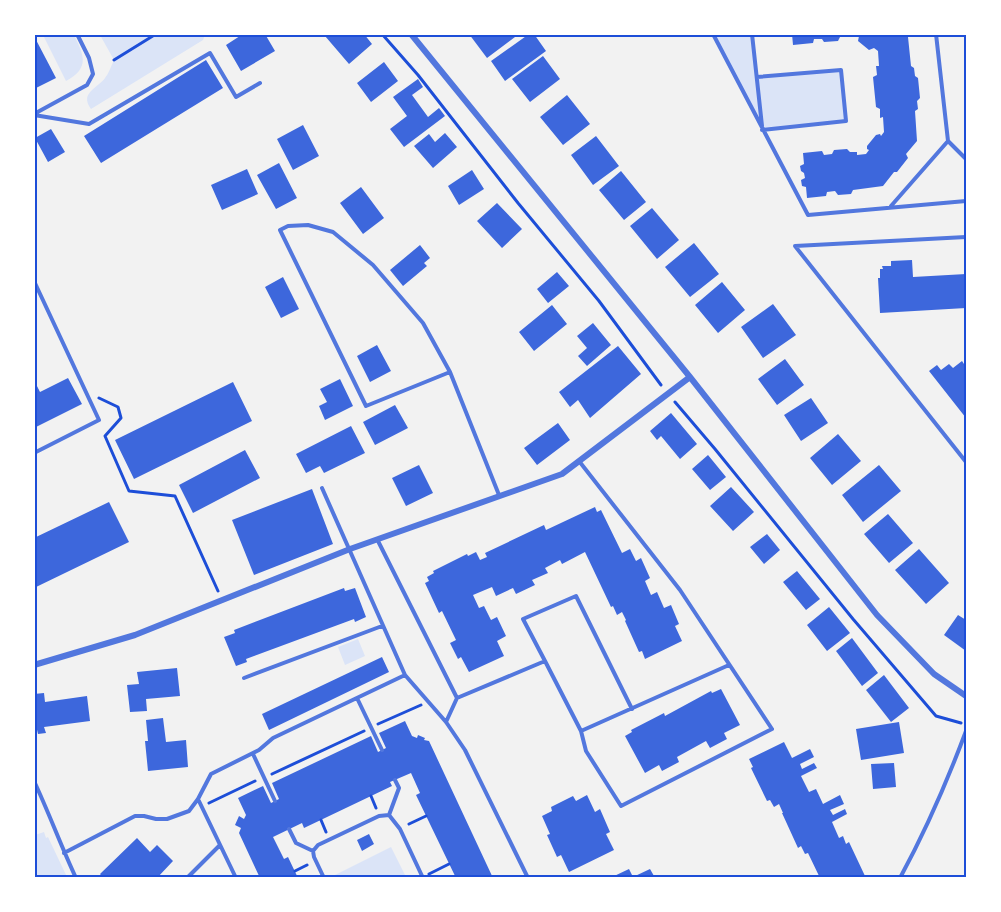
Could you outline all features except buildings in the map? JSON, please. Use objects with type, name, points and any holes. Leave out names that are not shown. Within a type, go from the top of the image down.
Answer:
[{"type":"street","points":[[411,34],[690,377],[877,615],[934,674],[966,696]]},
{"type":"street","points":[[34,665],[135,635],[350,549],[562,474],[690,377]]},
{"type":"lane","points":[[34,114],[87,85],[93,74],[89,58],[77,34]]},
{"type":"lane","points":[[712,34],[808,215],[966,201]]},
{"type":"lane","points":[[752,34],[762,130]]},
{"type":"lane","points":[[936,34],[948,141],[966,159]]},
{"type":"lane","points":[[34,114],[89,124],[210,53],[236,97],[260,83]]},
{"type":"lane","points":[[757,77],[841,70],[846,122],[762,130]]},
{"type":"lane","points":[[891,207],[948,141]]},
{"type":"lane","points":[[450,372],[366,406],[280,230],[288,226],[308,225],[333,232],[373,265],[423,323],[450,372],[499,495]]},
{"type":"lane","points":[[966,237],[795,246],[966,462]]},
{"type":"lane","points":[[34,281],[99,420],[34,453]]},
{"type":"lane","points":[[579,461],[680,590],[772,729],[621,806],[586,751],[581,731],[523,619],[576,596],[632,709]]},
{"type":"lane","points":[[322,488],[405,675],[446,722],[465,750],[528,878]]},
{"type":"lane","points":[[377,539],[457,698]]},
{"type":"lane","points":[[244,678],[382,626]]},
{"type":"lane","points":[[446,722],[457,698],[544,661]]},
{"type":"lane","points":[[581,731],[729,664]]},
{"type":"lane","points":[[64,853],[135,816],[167,819],[189,811],[211,774],[253,754],[273,738],[405,675]]},
{"type":"lane","points":[[357,698],[382,750]]},
{"type":"lane","points":[[900,878],[934,810],[966,731]]},
{"type":"lane","points":[[253,754],[275,801]]},
{"type":"lane","points":[[389,815],[399,788],[395,780]]},
{"type":"lane","points":[[34,781],[76,878]]},
{"type":"lane","points":[[198,799],[236,878]]},
{"type":"lane","points":[[389,815],[400,829],[423,878]]},
{"type":"lane","points":[[313,851],[318,845],[379,816],[389,815]]},
{"type":"lane","points":[[289,829],[296,843],[313,851],[324,878]]},
{"type":"lane","points":[[187,878],[220,845]]},
{"type":"path","points":[[114,60],[156,34]]},
{"type":"path","points":[[86,393],[118,407],[121,418],[105,436],[129,491],[176,496],[222,600]]},
{"type":"path","points":[[202,806],[428,702]]},
{"type":"path","points":[[400,829],[426,816]]},
{"type":"path","points":[[295,871],[316,861]]},
{"type":"path","points":[[423,878],[449,864]]},
{"type":"shaded area","points":[[43,35],[74,35],[83,61],[79,71],[66,81]]},
{"type":"shaded area","points":[[100,35],[205,35],[203,40],[91,109],[87,99],[88,95],[105,78],[114,60]]},
{"type":"shaded area","points":[[713,35],[752,35],[757,77],[841,70],[846,121],[762,130]]},
{"type":"shaded area","points":[[358,639],[365,656],[345,665],[338,647]]},
{"type":"shaded area","points":[[44,832],[67,877],[35,877],[35,835]]},
{"type":"shaded area","points":[[391,847],[406,877],[333,877],[333,876]]}]
